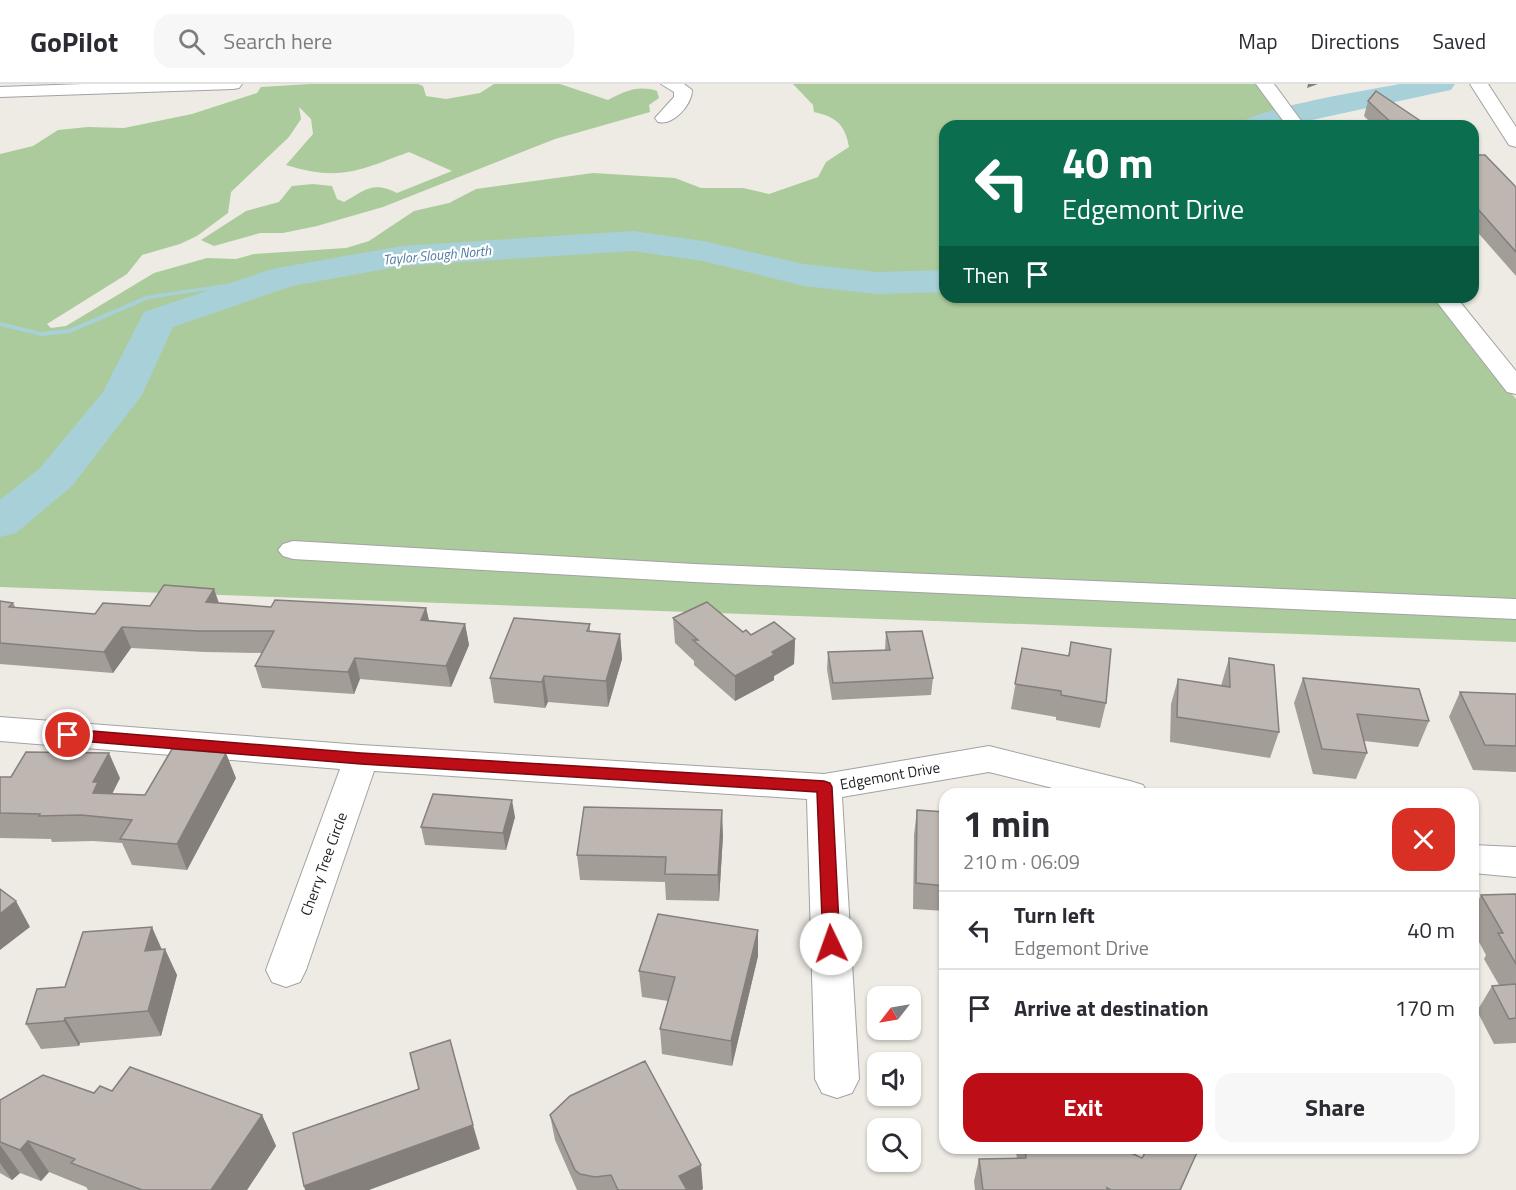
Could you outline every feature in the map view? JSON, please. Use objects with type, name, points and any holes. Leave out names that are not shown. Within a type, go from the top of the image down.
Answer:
[{"type":"street","points":[[0,92],[233,84]]},
{"type":"street","points":[[664,118],[683,98],[683,90],[670,84]]},
{"type":"street","points":[[1265,84],[1292,120]]},
{"type":"street","points":[[1479,84],[1516,141]]},
{"type":"street","points":[[1449,303],[1516,387]]},
{"type":"street","points":[[293,550],[694,573],[1516,609]]},
{"type":"street","name":"Edgemont Drive","points":[[0,729],[361,758],[824,787],[989,759],[1106,788]]},
{"type":"street","name":"Cherry Tree Circle","points":[[286,970],[361,758]]},
{"type":"street","points":[[824,787],[837,1079]]},
{"type":"street","points":[[1479,859],[1516,862]]},
{"type":"green space","points":[[310,84],[418,84],[423,86],[426,96],[446,99],[480,93],[494,84],[560,84],[608,100],[638,89],[657,91],[659,98],[649,105],[650,112],[555,139],[383,207],[317,226],[283,233],[260,233],[214,246],[201,240],[246,211],[279,202],[292,186],[313,184],[332,186],[337,199],[344,202],[369,188],[388,189],[397,193],[452,171],[409,152],[349,172],[321,173],[286,165],[313,134],[311,119],[299,107],[301,119],[289,137],[231,192],[228,213],[197,236],[180,244],[142,255],[127,274],[47,324],[51,328],[66,326],[154,273],[207,258],[236,259],[254,254],[346,248],[369,241],[414,211],[449,203],[476,189],[593,173],[675,178],[701,188],[743,188],[769,194],[818,177],[826,162],[849,147],[842,127],[834,119],[814,112],[813,105],[793,84],[1256,84],[1286,120],[939,120],[939,303],[1438,303],[1516,399],[1516,642],[0,587],[0,154],[33,146],[58,130],[88,127],[124,128],[192,114],[257,93],[261,87]]},
{"type":"building","points":[[1376,91],[1419,120],[1389,120],[1368,101]]},
{"type":"building","points":[[1479,155],[1485,155],[1516,187],[1516,252],[1479,210]]},
{"type":"building","points":[[164,585],[214,589],[206,602],[271,607],[275,600],[426,608],[421,620],[465,624],[446,666],[355,658],[348,672],[255,666],[274,631],[198,631],[122,627],[104,652],[0,643],[0,601],[13,603],[9,607],[95,614],[103,603],[150,606]]},
{"type":"building","points":[[707,602],[743,632],[746,630],[751,635],[774,622],[795,639],[772,652],[774,655],[735,676],[693,640],[698,640],[673,618]]},
{"type":"building","points":[[514,618],[590,624],[587,631],[620,634],[606,681],[544,676],[542,682],[490,678]]},
{"type":"building","points":[[922,631],[933,678],[833,683],[828,652],[890,650],[886,632]]},
{"type":"building","points":[[1071,642],[1111,649],[1106,703],[1061,695],[1061,691],[1015,684],[1022,648],[1069,656]]},
{"type":"building","points":[[1229,658],[1274,665],[1279,732],[1177,717],[1178,679],[1230,687]]},
{"type":"building","points":[[1303,678],[1419,689],[1429,721],[1357,714],[1367,753],[1322,749]]},
{"type":"building","points":[[1460,692],[1516,694],[1516,746],[1485,745]]},
{"type":"building","points":[[172,749],[226,753],[177,844],[120,839],[132,820],[81,815],[39,816],[40,814],[0,813],[0,777],[11,777],[26,752],[109,753],[93,782],[98,782],[93,793],[145,795]]},
{"type":"building","points":[[433,794],[512,800],[503,833],[421,827]]},
{"type":"building","points":[[584,807],[722,810],[718,875],[665,874],[666,857],[577,855]]},
{"type":"building","points":[[917,810],[939,812],[939,885],[916,883]]},
{"type":"building","points":[[0,889],[16,901],[0,914]]},
{"type":"building","points":[[1516,894],[1516,964],[1498,933],[1503,933],[1481,895]]},
{"type":"building","points":[[658,914],[758,930],[731,1041],[660,1029],[675,977],[639,971]]},
{"type":"building","points":[[152,927],[145,951],[165,949],[148,1011],[65,1018],[64,1021],[26,1024],[37,989],[65,987],[83,932]]},
{"type":"building","points":[[1516,984],[1516,1018],[1509,1019],[1492,986]]},
{"type":"building","points":[[450,1040],[473,1125],[304,1186],[293,1133],[419,1089],[410,1053]]},
{"type":"building","points":[[645,1061],[701,1165],[679,1176],[687,1190],[618,1190],[611,1175],[595,1177],[580,1174],[575,1170],[550,1115],[570,1096]]},
{"type":"building","points":[[130,1067],[262,1115],[211,1190],[142,1190],[71,1163],[75,1159],[28,1141],[20,1150],[0,1142],[0,1100],[43,1075],[94,1093],[100,1086],[112,1091]]},
{"type":"building","points":[[1026,1154],[1133,1154],[1142,1158],[1144,1154],[1196,1154],[1180,1190],[1111,1190],[1107,1188],[1108,1190],[983,1190],[979,1159],[1026,1158]]},
{"type":"waterway","name":"Taylor Slough North","points":[[1273,120],[1441,84]]},
{"type":"waterway","name":"Taylor Slough North","points":[[0,523],[56,477],[122,395],[157,320],[285,277],[402,256],[633,241],[703,251],[804,275],[877,283],[939,281]]},
{"type":"waterway","points":[[0,324],[41,334],[70,331],[148,297],[285,277]]},
{"type":"route","points":[[68,735],[361,758],[824,787],[831,944]]}]
